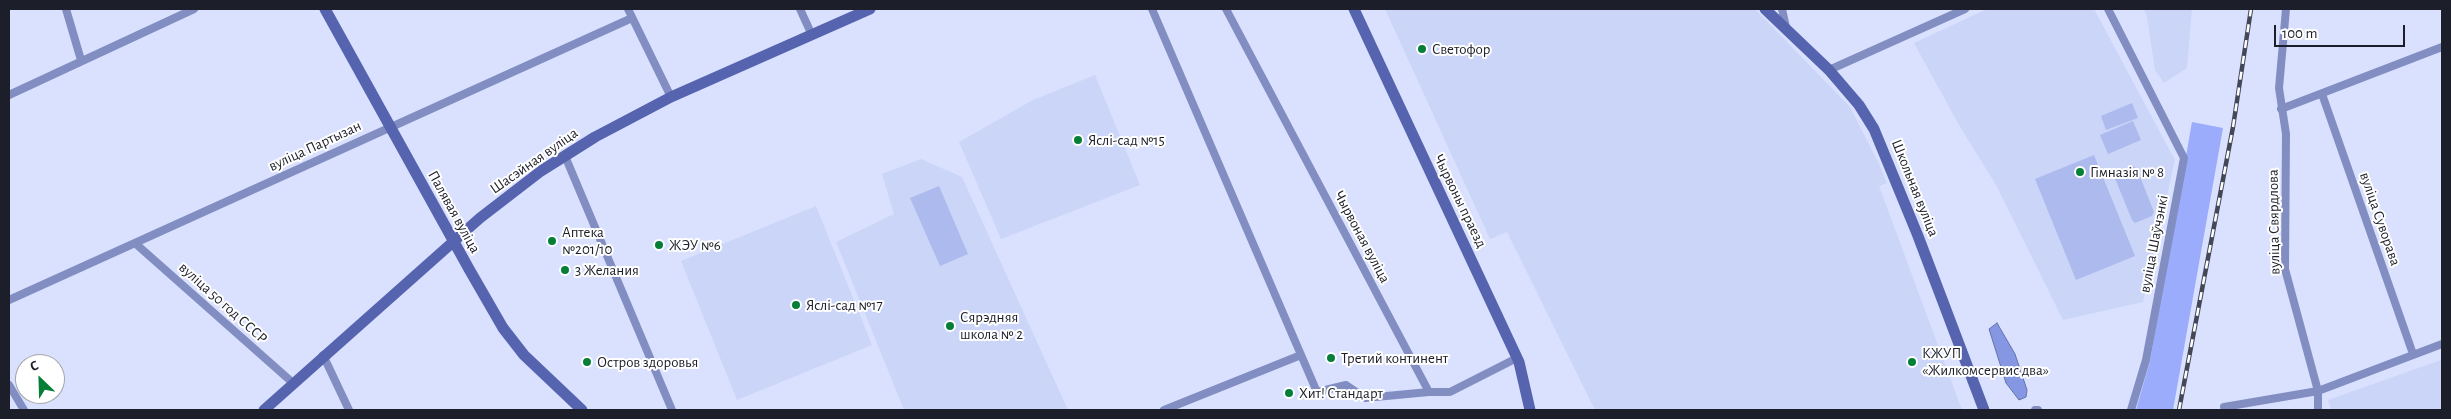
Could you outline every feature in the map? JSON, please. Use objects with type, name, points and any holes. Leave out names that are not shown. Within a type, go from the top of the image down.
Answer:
[{"type":"street","points":[[66,9],[81,60]]},
{"type":"street","points":[[9,95],[194,9]]},
{"type":"street","name":"Палявая вуліца","points":[[325,9],[486,300],[524,355],[582,410]]},
{"type":"street","points":[[628,9],[671,97]]},
{"type":"street","points":[[800,9],[811,33]]},
{"type":"street","name":"Шасэйная вуліца","points":[[264,410],[323,355],[453,241],[516,190],[565,156],[671,97],[811,33],[870,9]]},
{"type":"street","points":[[1152,9],[1317,392],[1346,386],[1364,398],[1450,392],[1517,358]]},
{"type":"street","name":"Чырвоная вуліца","points":[[1226,9],[1429,392]]},
{"type":"street","name":"Чырвоны праезд","points":[[1354,9],[1517,358],[1530,410]]},
{"type":"street","name":"Школьная вуліца","points":[[1765,9],[1829,70],[1859,105],[1874,129],[1918,236],[1984,410]]},
{"type":"street","points":[[1782,9],[1786,27]]},
{"type":"street","points":[[1829,70],[1965,9]]},
{"type":"street","name":"вуліца Шаўчэнкі","points":[[2108,9],[2184,158],[2146,360],[2131,410]]},
{"type":"street","name":"вуліца Свярдлова","points":[[2286,9],[2278,88],[2286,134],[2285,269],[2318,391],[2318,410]]},
{"type":"street","name":"вуліца Партызан","points":[[9,300],[632,18]]},
{"type":"street","points":[[2282,109],[2442,47]]},
{"type":"street","name":"вуліца Суворава","points":[[2322,94],[2413,354]]},
{"type":"street","points":[[565,156],[672,410]]},
{"type":"street","name":"вуліца 50 год СССР","points":[[136,244],[293,384]]},
{"type":"street","points":[[2224,407],[2318,391],[2442,344]]},
{"type":"street","points":[[1164,410],[1301,354]]},
{"type":"street","points":[[323,355],[349,410]]},
{"type":"street","points":[[9,385],[24,410]]},
{"type":"shaded area","points":[[1385,9],[1755,9],[1850,107],[1887,183],[1879,186],[1962,410],[1595,410],[1507,232],[1490,239]]},
{"type":"shaded area","name":"Гімназія № 8","points":[[1987,9],[2094,9],[2175,160],[2143,302],[2063,320],[1996,185],[1959,125],[1914,43]]},
{"type":"shaded area","points":[[2144,9],[2192,9],[2187,68],[2164,83],[2155,70],[2147,17]]},
{"type":"shaded area","points":[[1095,75],[1140,185],[1001,239],[959,142],[1033,100]]},
{"type":"shaded area","points":[[2132,103],[2138,118],[2106,130],[2101,116]]},
{"type":"shaded area","points":[[2133,121],[2141,140],[2108,154],[2100,135]]},
{"type":"shaded area","points":[[2192,122],[2223,128],[2173,410],[2136,410],[2150,361]]},
{"type":"shaded area","points":[[2094,155],[2135,256],[2076,280],[2035,179]]},
{"type":"shaded area","name":"Сярэдняя школа № 2","points":[[921,159],[962,177],[1068,410],[904,410],[836,242],[894,214],[882,174]]},
{"type":"shaded area","points":[[2133,166],[2137,169],[2154,212],[2152,216],[2135,223],[2132,220],[2114,176]]},
{"type":"shaded area","points":[[939,186],[968,254],[940,266],[910,198]]},
{"type":"shaded area","points":[[816,206],[872,345],[737,400],[681,261]]},
{"type":"shaded area","points":[[1997,323],[2015,354],[2027,390],[2026,397],[2019,400],[2006,383],[1989,329]]},
{"type":"shaded area","points":[[2441,360],[2442,410],[2331,410],[2328,400]]},
{"type":"railway","points":[[2179,410],[2233,127],[2251,9]]},
{"type":"place","name":"Светофор","points":[[1422,49]]},
{"type":"place","name":"Яслі-сад №15","points":[[1078,140]]},
{"type":"place","name":"Гімназія № 8","points":[[2080,172]]},
{"type":"place","name":"Аптека №201/10","points":[[552,241]]},
{"type":"place","name":"ЖЭУ №6","points":[[659,245]]},
{"type":"place","name":"3 Желания","points":[[565,270]]},
{"type":"place","name":"Яслі-сад №17","points":[[796,305]]},
{"type":"place","name":"Сярэдняя школа № 2","points":[[950,326]]},
{"type":"place","name":"Третий континент","points":[[1331,358]]},
{"type":"place","name":"Остров здоровья","points":[[587,362]]},
{"type":"place","name":"КЖУП «Жилкомсервис два»","points":[[1912,362]]},
{"type":"place","name":"Хит! Стандарт","points":[[1289,393]]}]
